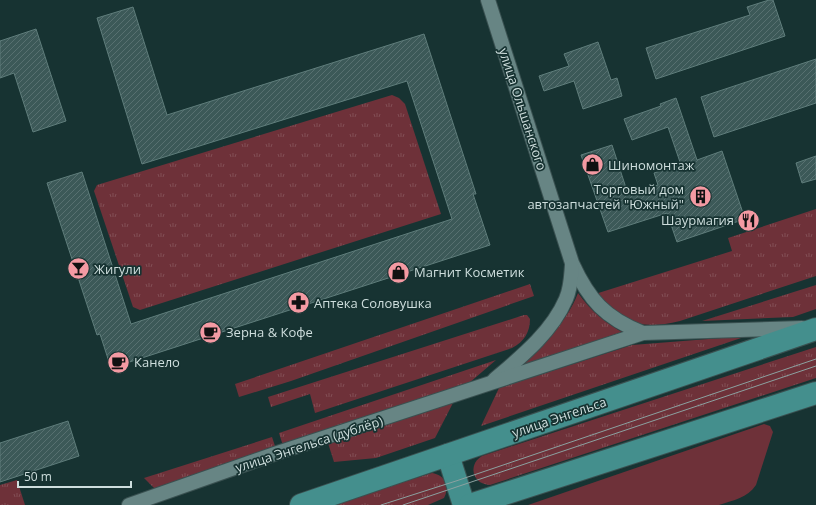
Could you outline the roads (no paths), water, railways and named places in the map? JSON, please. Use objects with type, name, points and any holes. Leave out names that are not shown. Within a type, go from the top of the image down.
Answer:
[{"type":"main road","name":"улица Энгельса","points":[[301,505],[816,328]]},
{"type":"main road","points":[[470,505],[816,393]]},
{"type":"main road","points":[[448,455],[464,505]]},
{"type":"street","name":"улица Ольшанского","points":[[488,0],[572,263]]},
{"type":"street","points":[[572,263],[582,284],[599,308],[619,322],[643,334],[816,328]]},
{"type":"street","points":[[489,384],[536,342],[559,312],[571,285],[572,263]]},
{"type":"street","name":"улица Энгельса (дублёр)","points":[[128,505],[280,452],[643,334]]},
{"type":"tram line","points":[[381,505],[816,359]]},
{"type":"tram line","points":[[403,505],[816,366]]},
{"type":"place","name":"Шиномонтаж","points":[[592,165]]},
{"type":"place","name":"Торговый дом автозапчастей \"Южный\"","points":[[700,196]]},
{"type":"place","name":"Шаурмагия","points":[[749,220]]},
{"type":"place","name":"Жигули","points":[[78,269]]},
{"type":"place","name":"Магнит Косметик","points":[[398,272]]},
{"type":"place","name":"Аптека Соловушка","points":[[299,303]]},
{"type":"place","name":"Зерна & Кофе","points":[[210,332]]},
{"type":"place","name":"Канело","points":[[118,362]]}]
